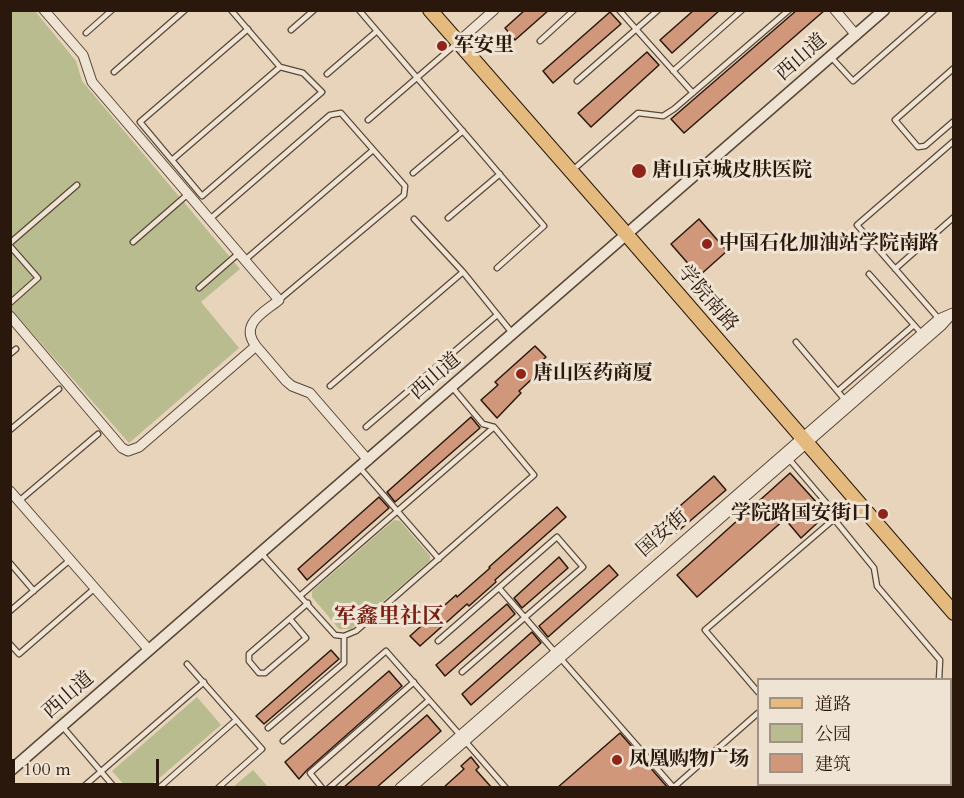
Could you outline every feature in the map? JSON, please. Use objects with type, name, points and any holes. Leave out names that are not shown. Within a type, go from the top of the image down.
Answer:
[{"type":"main road","name":"学院南路","points":[[430,10],[954,614]]},
{"type":"street","points":[[44,10],[83,55],[92,82],[279,300],[253,322],[249,334],[256,346],[286,381],[310,393],[364,464]]},
{"type":"street","points":[[458,42],[494,10]]},
{"type":"street","points":[[835,10],[856,35]]},
{"type":"street","name":"西山道","points":[[11,771],[884,10]]},
{"type":"street","name":"国安街","points":[[558,655],[803,441],[942,325],[953,312]]},
{"type":"street","name":"国安街","points":[[400,788],[462,738],[788,458],[845,400],[939,319],[953,312]]},
{"type":"street","points":[[10,316],[122,448],[128,452],[139,447],[256,346]]},
{"type":"street","points":[[10,491],[149,650]]},
{"type":"street","name":"国安街","points":[[411,788],[462,738]]},
{"type":"lane","points":[[86,33],[112,10]]},
{"type":"lane","points":[[114,72],[185,10]]},
{"type":"lane","points":[[231,10],[248,29],[280,67],[303,73],[322,92],[202,196],[140,122],[248,29]]},
{"type":"lane","points":[[291,30],[314,10]]},
{"type":"lane","points":[[359,10],[544,226],[497,268]]},
{"type":"lane","points":[[540,40],[574,10]]},
{"type":"lane","points":[[619,10],[693,93]]},
{"type":"lane","points":[[577,81],[658,10]]},
{"type":"lane","points":[[673,71],[742,10]]},
{"type":"lane","points":[[572,171],[638,113],[663,116],[674,109],[789,10]]},
{"type":"lane","points":[[831,57],[853,81],[934,10]]},
{"type":"lane","points":[[327,74],[377,31]]},
{"type":"lane","points":[[368,120],[458,42]]},
{"type":"lane","points":[[172,160],[280,67]]},
{"type":"lane","points":[[954,68],[895,120],[918,147],[925,146],[954,121]]},
{"type":"lane","points":[[210,219],[330,115],[341,113],[405,186],[404,195],[279,300]]},
{"type":"lane","points":[[413,173],[463,131]]},
{"type":"lane","points":[[939,319],[857,225],[954,141]]},
{"type":"lane","points":[[199,288],[242,257],[373,150]]},
{"type":"lane","points":[[448,218],[500,174]]},
{"type":"lane","points":[[10,303],[38,278],[10,245],[77,185]]},
{"type":"lane","points":[[133,242],[188,194]]},
{"type":"lane","points":[[895,269],[954,217]]},
{"type":"lane","points":[[414,219],[464,272],[513,334]]},
{"type":"lane","points":[[330,386],[464,272]]},
{"type":"lane","points":[[869,274],[922,334]]},
{"type":"lane","points":[[366,427],[497,315]]},
{"type":"lane","points":[[838,391],[914,325]]},
{"type":"lane","points":[[796,342],[845,400]]},
{"type":"lane","points":[[10,354],[16,349]]},
{"type":"lane","points":[[261,553],[335,635],[344,636],[356,632],[534,475],[494,427],[483,424],[452,387]]},
{"type":"lane","points":[[10,430],[59,388]]},
{"type":"lane","points":[[301,595],[494,427]]},
{"type":"lane","points":[[20,501],[98,434]]},
{"type":"lane","points":[[788,458],[829,506],[834,519],[874,568],[877,586],[940,660],[939,678]]},
{"type":"lane","points":[[364,464],[397,511],[439,559]]},
{"type":"lane","points":[[757,690],[705,630],[834,519]]},
{"type":"lane","points":[[438,641],[557,537],[583,567],[462,672]]},
{"type":"lane","points":[[10,611],[71,559]]},
{"type":"lane","points":[[10,563],[34,591]]},
{"type":"lane","points":[[10,644],[19,654],[95,588]]},
{"type":"lane","points":[[499,588],[674,787],[757,715]]},
{"type":"lane","points":[[290,619],[306,638],[265,673],[259,673],[249,661],[249,654],[308,603]]},
{"type":"lane","points":[[268,728],[344,663],[344,636]]},
{"type":"lane","points":[[283,741],[386,651],[506,788]]},
{"type":"lane","points":[[187,664],[262,749],[218,788]]},
{"type":"lane","points":[[82,788],[204,682]]},
{"type":"lane","points":[[322,788],[310,773],[414,682]]},
{"type":"lane","points":[[329,788],[429,700]]},
{"type":"lane","points":[[159,788],[236,720]]},
{"type":"lane","points":[[62,726],[115,788]]},
{"type":"green space","points":[[10,11],[35,11],[76,61],[82,81],[240,269],[201,302],[239,348],[129,443],[11,309]]},
{"type":"green space","points":[[394,520],[400,521],[430,556],[430,561],[351,629],[339,629],[312,597],[312,591]]},
{"type":"green space","points":[[197,697],[221,725],[149,787],[126,787],[112,771]]},
{"type":"green space","points":[[253,770],[268,787],[233,787]]},
{"type":"building","points":[[525,10],[549,10],[515,40],[505,28]]},
{"type":"building","points":[[694,10],[720,10],[672,53],[660,40]]},
{"type":"building","points":[[797,10],[825,10],[684,133],[671,119]]},
{"type":"building","points":[[610,12],[621,24],[553,83],[543,71]]},
{"type":"building","points":[[647,52],[659,65],[591,127],[578,113]]},
{"type":"building","points":[[699,219],[727,251],[699,276],[671,244]]},
{"type":"building","name":"唐山医药商厦","points":[[535,346],[546,357],[542,361],[547,365],[519,391],[521,393],[497,418],[481,400],[498,385],[495,382]]},
{"type":"building","points":[[471,417],[480,428],[395,502],[387,492]]},
{"type":"building","points":[[790,473],[827,514],[801,538],[785,519],[697,597],[677,575]]},
{"type":"building","points":[[714,476],[726,490],[676,533],[664,520]]},
{"type":"building","points":[[379,497],[389,508],[307,580],[298,569]]},
{"type":"building","points":[[557,507],[566,517],[469,606],[467,604],[420,646],[410,636],[456,595],[457,597]]},
{"type":"building","points":[[559,557],[568,568],[522,608],[514,598]]},
{"type":"building","points":[[609,565],[618,575],[548,637],[539,626]]},
{"type":"building","points":[[507,604],[515,614],[445,676],[436,665]]},
{"type":"building","points":[[532,632],[541,643],[471,705],[462,694]]},
{"type":"building","points":[[331,650],[339,659],[264,724],[256,716]]},
{"type":"building","points":[[389,671],[402,686],[299,779],[285,762]]},
{"type":"building","points":[[427,715],[441,731],[376,788],[343,788]]},
{"type":"building","name":"凤凰购物广场","points":[[620,733],[668,788],[557,788]]},
{"type":"building","points":[[471,757],[479,767],[476,770],[492,788],[443,788],[464,769],[461,766]]},
{"type":"place","name":"军安里","points":[[442,46]]},
{"type":"place","name":"唐山京城皮肤医院","points":[[639,171]]},
{"type":"place","name":"中国石化加油站学院南路","points":[[707,244]]},
{"type":"place","name":"唐山医药商厦","points":[[521,374]]},
{"type":"place","name":"学院路国安街口","points":[[883,514]]},
{"type":"place","name":"凤凰购物广场","points":[[617,760]]},
{"type":"district","name":"军鑫里社区","points":[[389,618]]}]
